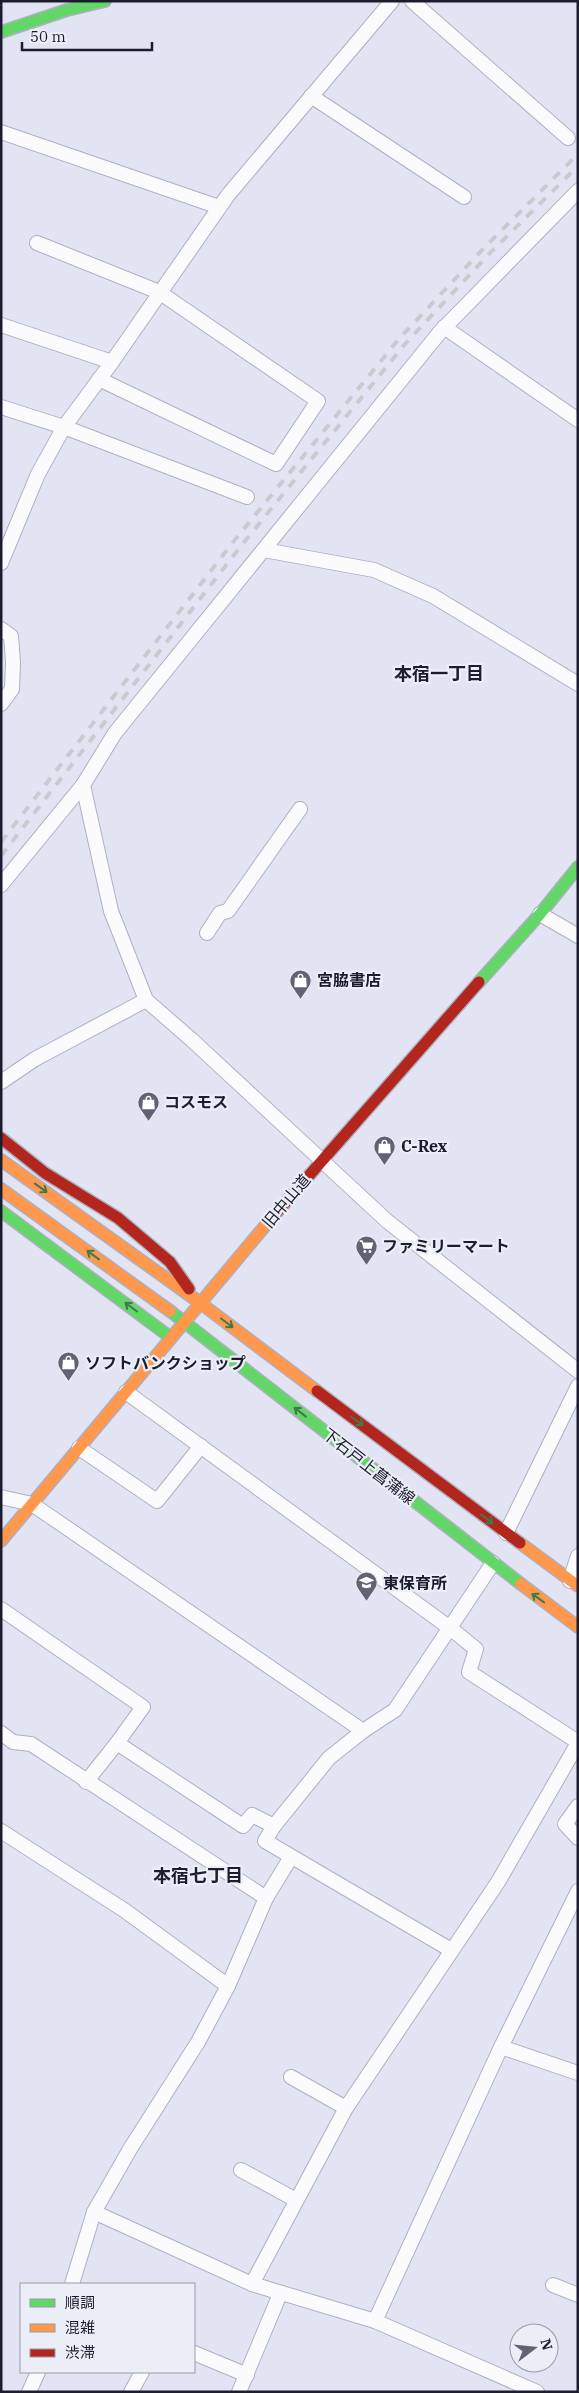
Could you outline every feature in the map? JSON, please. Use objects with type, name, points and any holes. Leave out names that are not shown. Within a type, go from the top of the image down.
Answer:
[{"type":"main road","points":[[1,32],[58,13],[105,1]]},
{"type":"main road","name":"旧中山道","points":[[1,1541],[199,1302],[321,1160],[540,914],[578,867]]},
{"type":"main road","points":[[1,1138],[46,1173],[118,1218],[170,1262],[199,1302]]},
{"type":"main road","name":"下石戸上菖蒲線","points":[[1,1160],[199,1302],[574,1584]]},
{"type":"main road","name":"下石戸上菖蒲線","points":[[1,1189],[184,1321],[493,1563],[578,1627]]},
{"type":"main road","points":[[1,1210],[170,1337]]},
{"type":"street","points":[[1,563],[38,474],[64,428],[219,207],[392,1]]},
{"type":"street","points":[[412,1],[568,138]]},
{"type":"street","points":[[311,96],[464,197]]},
{"type":"street","points":[[1,132],[219,207]]},
{"type":"street","points":[[1,885],[82,785],[115,733],[444,327],[578,191]]},
{"type":"street","points":[[37,243],[159,292],[318,401],[276,464],[99,380]]},
{"type":"street","points":[[1,324],[112,362]]},
{"type":"street","points":[[444,327],[578,420]]},
{"type":"street","points":[[1,407],[64,428],[247,497]]},
{"type":"street","points":[[264,550],[374,570],[433,596],[578,684]]},
{"type":"street","points":[[1,629],[11,636],[13,662],[12,689],[1,704]]},
{"type":"street","points":[[82,785],[110,911],[146,1000],[193,1041],[387,1221],[578,1371]]},
{"type":"street","points":[[208,933],[220,914],[228,911],[300,810]]},
{"type":"street","points":[[540,914],[578,936]]},
{"type":"street","points":[[1,1082],[35,1059],[146,1000]]},
{"type":"street","points":[[506,1533],[578,1386]]},
{"type":"street","points":[[126,1392],[476,1648],[470,1672],[578,1742],[498,1882],[346,2108],[252,2284]]},
{"type":"street","points":[[79,1448],[157,1501],[201,1446]]},
{"type":"street","points":[[1,1497],[32,1504],[363,1731]]},
{"type":"street","points":[[574,1584],[578,1556]]},
{"type":"street","points":[[451,1950],[265,1841],[274,1826],[330,1758],[363,1731],[395,1710],[493,1563]]},
{"type":"street","points":[[1,1609],[143,1707],[86,1782]]},
{"type":"street","points":[[1,1734],[13,1742],[31,1744],[86,1782],[266,1898]]},
{"type":"street","points":[[117,1743],[243,1826],[252,1815],[274,1826]]},
{"type":"street","points":[[578,1806],[566,1824],[578,1838]]},
{"type":"street","points":[[1,1831],[124,1910],[228,1986]]},
{"type":"street","points":[[72,2283],[94,2212],[130,2149],[198,2042],[228,1986],[266,1898],[291,1857]]},
{"type":"street","points":[[375,2321],[501,2047],[578,1891]]},
{"type":"street","points":[[501,2047],[578,2073]]},
{"type":"street","points":[[291,2077],[346,2108]]},
{"type":"street","points":[[241,2170],[296,2200]]},
{"type":"street","points":[[94,2212],[252,2284],[280,2294],[375,2321],[537,2392]]},
{"type":"street","points":[[553,2285],[578,2294]]},
{"type":"street","points":[[239,2392],[280,2294]]},
{"type":"street","points":[[195,2353],[247,2375]]},
{"type":"street","points":[[29,2392],[38,2373]]},
{"type":"street","points":[[131,2392],[141,2373]]},
{"type":"railway","points":[[1,842],[234,541],[398,340],[483,249],[578,154]]},
{"type":"railway","points":[[1,856],[241,546],[405,344],[489,254],[578,166]]},
{"type":"traffic: fast","points":[[1,32],[67,10],[105,1]]},
{"type":"traffic: fast","points":[[479,982],[540,914],[578,867]]},
{"type":"traffic: fast","points":[[1,1211],[170,1337]]},
{"type":"traffic: fast","points":[[170,1311],[521,1584]]},
{"type":"traffic: slow","points":[[1,1160],[199,1302],[317,1391]]},
{"type":"traffic: slow","points":[[1,1189],[170,1311]]},
{"type":"traffic: slow","points":[[1,1541],[270,1220]]},
{"type":"traffic: slow","points":[[520,1543],[578,1586]]},
{"type":"traffic: slow","points":[[521,1584],[578,1627]]},
{"type":"traffic: jam","points":[[270,1220],[479,982]]},
{"type":"traffic: jam","points":[[1,1138],[45,1173],[118,1218],[170,1262],[189,1289]]},
{"type":"traffic: jam","points":[[317,1391],[520,1543]]},
{"type":"place","name":"宮脇書店","points":[[301,999]]},
{"type":"place","name":"コスモス","points":[[148,1121]]},
{"type":"place","name":"C-Rex","points":[[385,1165]]},
{"type":"place","name":"ファミリーマート","points":[[366,1265]]},
{"type":"place","name":"ソフトバンクショップ","points":[[69,1382]]},
{"type":"place","name":"東保育所","points":[[367,1602]]},
{"type":"district","name":"本宿一丁目","points":[[439,674]]},
{"type":"district","name":"本宿七丁目","points":[[198,1876]]}]
